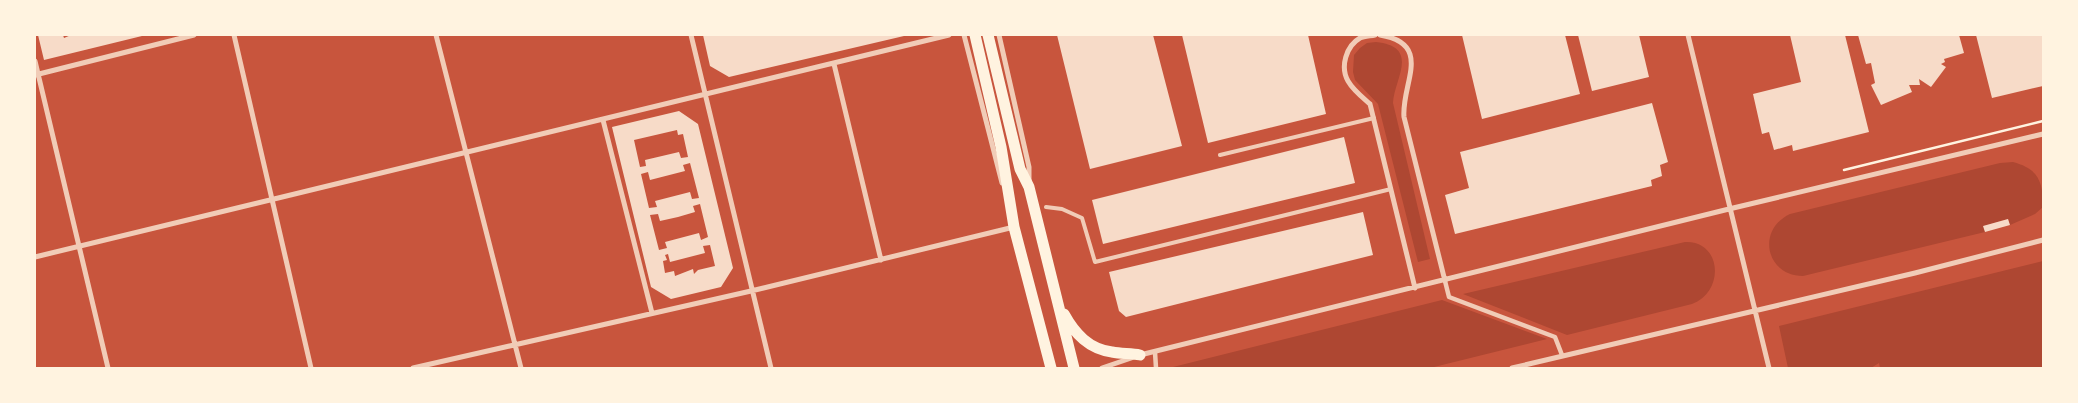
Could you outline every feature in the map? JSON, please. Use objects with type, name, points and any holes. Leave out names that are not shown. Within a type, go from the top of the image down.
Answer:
[{"type":"main road","points":[[975,35],[1001,147],[1014,227],[1051,368]]},
{"type":"main road","points":[[988,35],[1020,169],[1029,187],[1074,368]]},
{"type":"main road","points":[[1056,299],[1077,334],[1092,346],[1112,352],[1140,355]]},
{"type":"street","points":[[37,74],[194,35]]},
{"type":"street","points":[[234,35],[311,368]]},
{"type":"street","points":[[436,35],[521,368]]},
{"type":"street","points":[[691,35],[771,368]]},
{"type":"street","points":[[35,257],[949,35]]},
{"type":"street","points":[[413,368],[751,291],[1014,227],[964,35]]},
{"type":"street","points":[[999,35],[1029,167],[1029,187]]},
{"type":"street","points":[[1375,35],[1361,37],[1353,43],[1344,68],[1346,79],[1352,88],[1370,104],[1415,288]]},
{"type":"street","points":[[1380,35],[1398,40],[1412,58],[1413,65],[1404,98],[1404,117],[1449,297],[1555,338],[1562,355]]},
{"type":"street","points":[[1688,35],[1769,368]]},
{"type":"street","points":[[35,61],[108,368]]},
{"type":"street","points":[[834,64],[881,260]]},
{"type":"street","points":[[603,120],[652,313]]},
{"type":"street","points":[[1102,368],[1130,361],[1140,355],[1730,209],[2043,134]]},
{"type":"street","points":[[1512,368],[1915,273],[2043,240]]},
{"type":"street","points":[[1155,352],[1156,368]]},
{"type":"lane","points":[[1220,155],[1374,118]]},
{"type":"lane","points":[[1046,207],[1062,209],[1082,218],[1095,262],[1391,189]]},
{"type":"path","points":[[1841,170],[2043,121]]},
{"type":"shaded area","points":[[1376,42],[1390,45],[1398,50],[1401,57],[1402,65],[1393,103],[1430,259],[1418,262],[1378,104],[1355,80],[1353,72],[1354,55],[1367,43]]},
{"type":"shaded area","points":[[2013,162],[2029,168],[2038,178],[2042,190],[2043,207],[2035,214],[2010,225],[2008,219],[1984,226],[1985,232],[1803,276],[1790,274],[1781,269],[1774,261],[1770,251],[1769,241],[1772,230],[1779,221],[1790,214],[2000,163]]},
{"type":"shaded area","points":[[1685,242],[1697,244],[1706,249],[1712,257],[1715,267],[1714,278],[1710,289],[1703,298],[1692,304],[1567,335],[1463,294]]},
{"type":"shaded area","points":[[2043,261],[2043,368],[1880,368],[1879,363],[1871,368],[1788,368],[1779,326]]},
{"type":"shaded area","points":[[1442,300],[1547,339],[1430,368],[1169,368]]},
{"type":"building","points":[[38,35],[63,35],[64,38],[71,35],[142,36],[44,60]]},
{"type":"building","points":[[703,35],[904,36],[729,77],[710,66]]},
{"type":"building","points":[[1057,35],[1153,35],[1182,146],[1090,169]]},
{"type":"building","points":[[1182,35],[1308,35],[1326,114],[1208,143]]},
{"type":"building","points":[[1462,35],[1565,35],[1580,94],[1482,119]]},
{"type":"building","points":[[1578,35],[1639,35],[1649,77],[1592,91]]},
{"type":"building","points":[[1790,35],[1845,35],[1869,132],[1793,151],[1792,145],[1774,150],[1769,132],[1762,134],[1753,94],[1801,82]]},
{"type":"building","points":[[1858,35],[1959,35],[1964,53],[1944,59],[1945,62],[1941,64],[1946,67],[1931,87],[1919,79],[1920,85],[1909,85],[1912,92],[1881,105],[1871,85],[1875,83],[1871,63],[1866,64]]},
{"type":"building","points":[[1976,35],[2043,35],[2043,86],[1992,98]]},
{"type":"building","points":[[1652,103],[1668,162],[1660,165],[1662,176],[1651,180],[1652,186],[1455,234],[1445,195],[1469,188],[1460,152]]},
{"type":"building","points":[[679,111],[698,124],[733,268],[721,287],[671,299],[651,287],[612,127]],"holes":[[[677,130],[678,135],[683,134],[688,157],[681,158],[679,152],[645,160],[646,166],[640,167],[634,140]],[[690,163],[699,198],[692,199],[690,192],[655,201],[657,207],[649,208],[641,174],[648,172],[650,180],[685,171],[683,165]],[[700,204],[708,237],[701,240],[699,233],[665,242],[667,248],[659,250],[650,215],[658,214],[660,221],[695,212],[693,206]],[[710,245],[715,266],[698,270],[694,274],[693,269],[675,276],[674,271],[665,273],[663,261],[667,260],[665,255],[668,254],[670,262],[705,253],[703,246]]]},
{"type":"building","points":[[1344,137],[1355,183],[1103,244],[1092,200]]},
{"type":"building","points":[[1363,212],[1373,255],[1126,317],[1119,311],[1109,272]]},
{"type":"building","points":[[2008,219],[2010,225],[1985,232],[1983,226]]}]
